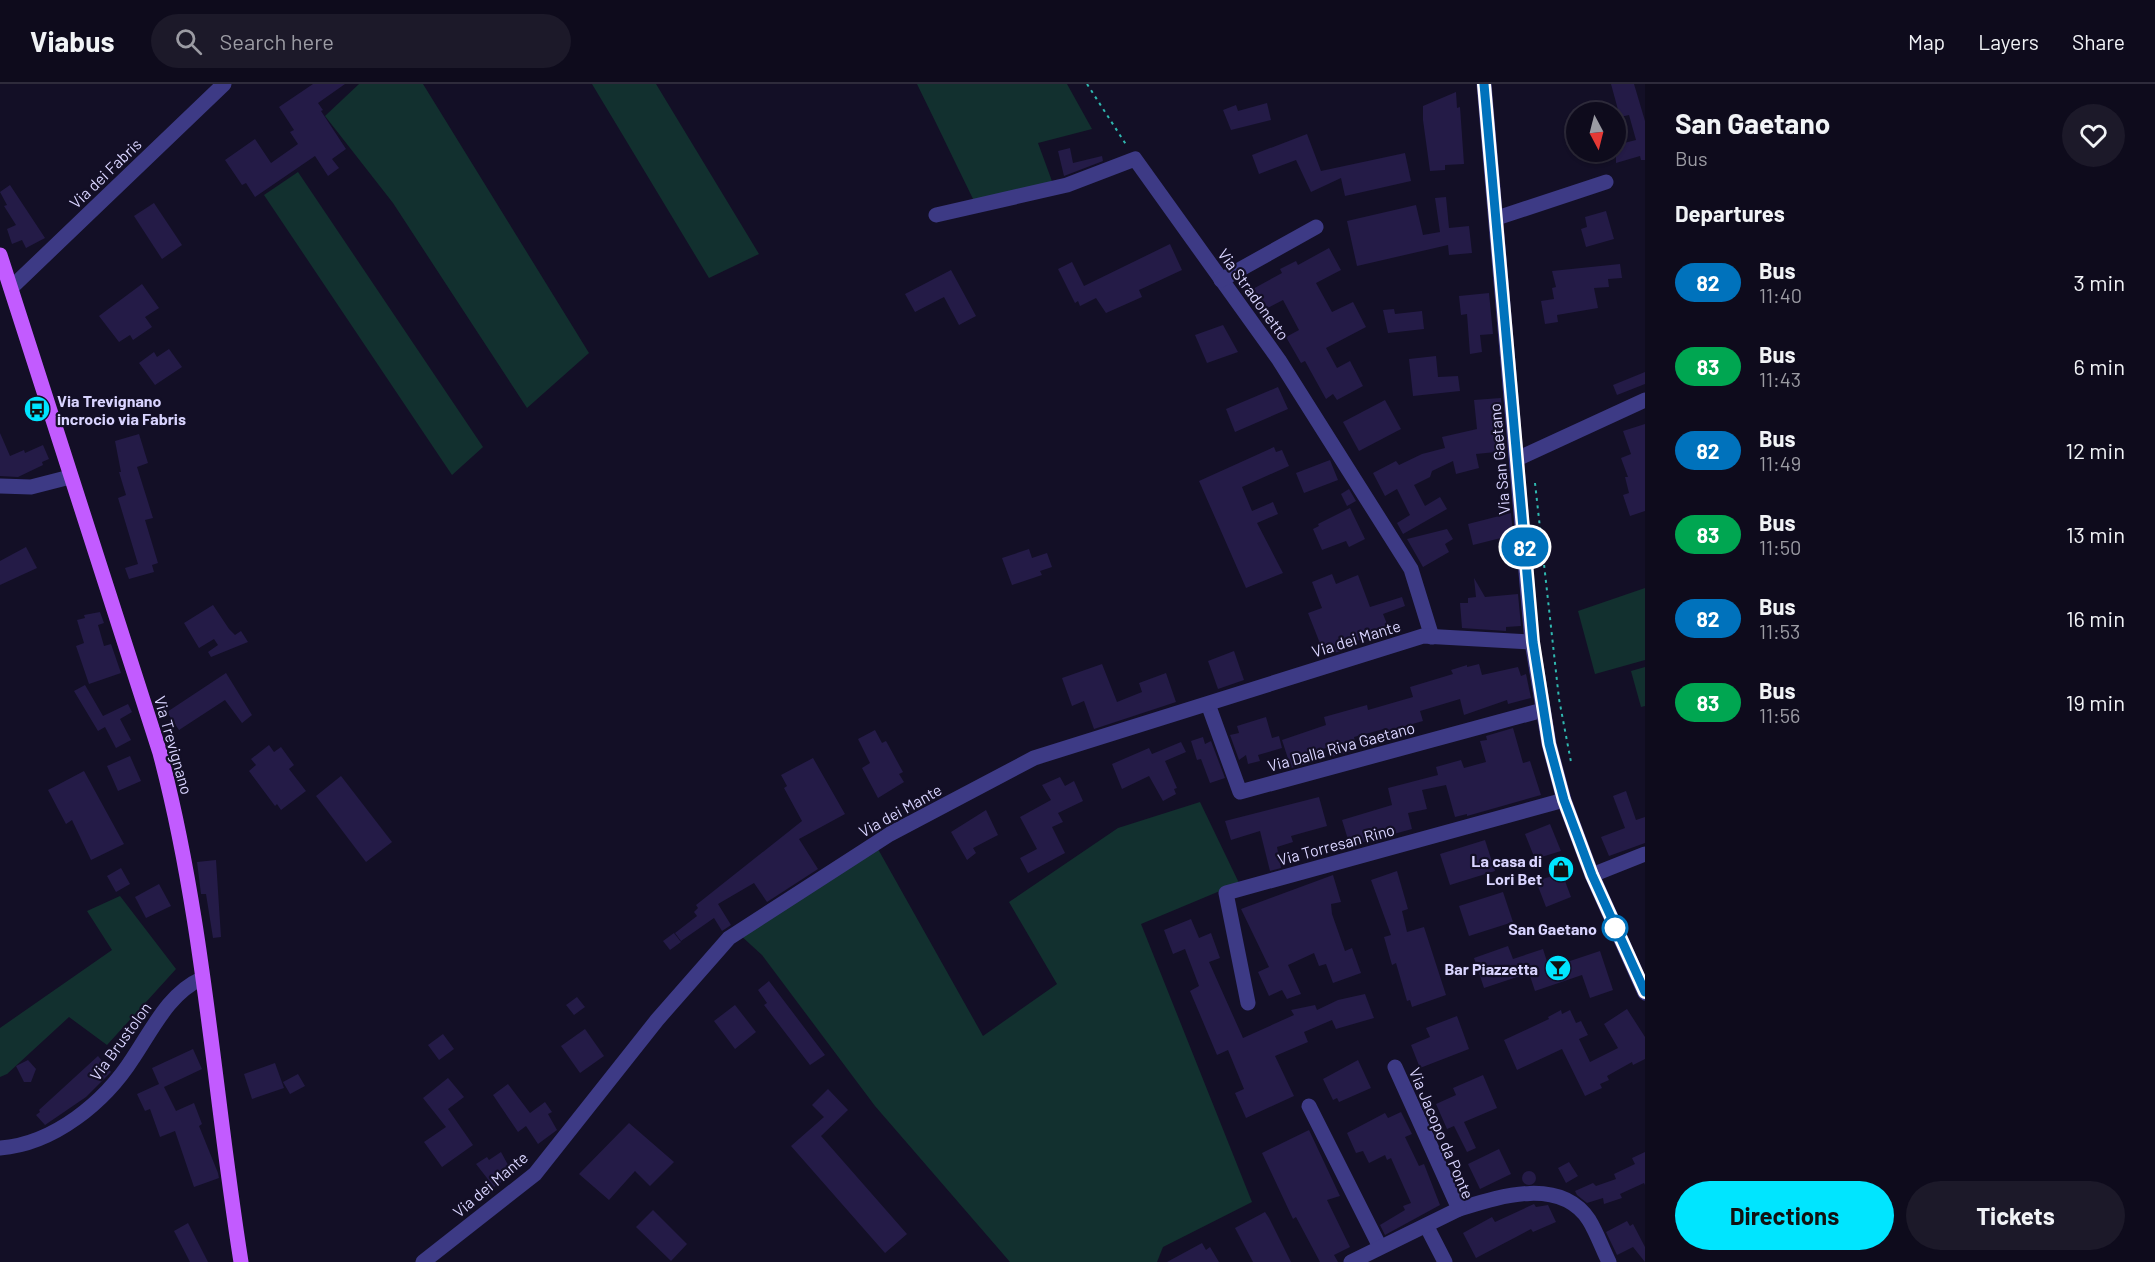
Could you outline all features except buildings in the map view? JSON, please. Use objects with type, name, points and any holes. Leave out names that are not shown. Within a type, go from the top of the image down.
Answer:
[{"type":"main road","name":"Via Trevignano","points":[[0,255],[163,764],[181,850],[241,1262]]},
{"type":"street","name":"Via dei Fabris","points":[[11,288],[224,84]]},
{"type":"street","name":"Via San Gaetano","points":[[1485,84],[1516,459],[1533,642],[1543,710],[1564,800],[1592,875],[1639,964],[1645,993]]},
{"type":"street","points":[[936,215],[1067,185],[1136,159]]},
{"type":"street","name":"Via Stradonetto","points":[[1136,159],[1279,360],[1411,568],[1432,637]]},
{"type":"street","points":[[1497,218],[1606,182]]},
{"type":"street","points":[[1221,280],[1316,227]]},
{"type":"street","points":[[1516,459],[1645,400]]},
{"type":"street","points":[[0,486],[31,487],[70,477]]},
{"type":"street","name":"Via dei Mante","points":[[423,1262],[534,1174],[657,1020],[729,938],[890,834],[1035,758],[1423,636],[1533,642]]},
{"type":"street","name":"Via Dalla Riva Gaetano","points":[[1208,704],[1240,792],[1543,710]]},
{"type":"street","name":"Via Torresan Rino","points":[[1248,1003],[1226,893],[1564,800]]},
{"type":"street","points":[[1592,875],[1645,854]]},
{"type":"street","name":"Via Brustolon","points":[[0,1148],[34,1141],[80,1114],[110,1089],[169,1005],[185,988],[201,979]]},
{"type":"street","name":"Via Jacopo da Ponte","points":[[1355,1261],[1459,1209],[1395,1067]]},
{"type":"street","points":[[1309,1106],[1380,1247]]},
{"type":"street","points":[[1459,1209],[1520,1193],[1544,1193],[1561,1198],[1575,1205],[1588,1220],[1609,1262]]},
{"type":"street","points":[[1426,1227],[1445,1262]]},
{"type":"path","points":[[1087,84],[1136,159]]},
{"type":"path","points":[[1531,452],[1559,699],[1571,764]]},
{"type":"green space","points":[[359,84],[423,84],[589,353],[527,408],[393,203],[325,116]]},
{"type":"green space","points":[[592,84],[656,84],[759,254],[709,278]]},
{"type":"green space","points":[[917,84],[1067,84],[1092,129],[1038,143],[1053,184],[975,203]]},
{"type":"green space","points":[[298,172],[483,447],[452,475],[264,195]]},
{"type":"green space","points":[[1645,588],[1645,660],[1595,674],[1578,611]]},
{"type":"green space","points":[[1645,667],[1645,706],[1641,707],[1631,671]]},
{"type":"green space","points":[[1200,802],[1239,883],[1141,924],[1252,1202],[1163,1247],[1157,1262],[1010,1262],[875,1106],[762,955],[739,934],[874,842],[983,1036],[1057,984],[1009,902],[1118,828]]},
{"type":"green space","points":[[120,896],[176,969],[107,1045],[69,1017],[7,1074],[0,1077],[0,1028],[112,950],[87,911]]},
{"type":"bus line","name":"82","points":[[1484,84],[1533,642],[1549,744],[1564,800],[1592,875],[1645,992]]},
{"type":"place","name":"Via Trevignano incrocio via Fabris","points":[[37,409]]},
{"type":"place","name":"La casa di Lori Bet","points":[[1561,869]]},
{"type":"place","name":"San Gaetano","points":[[1615,928]]},
{"type":"place","name":"Bar Piazzetta","points":[[1558,968]]}]
